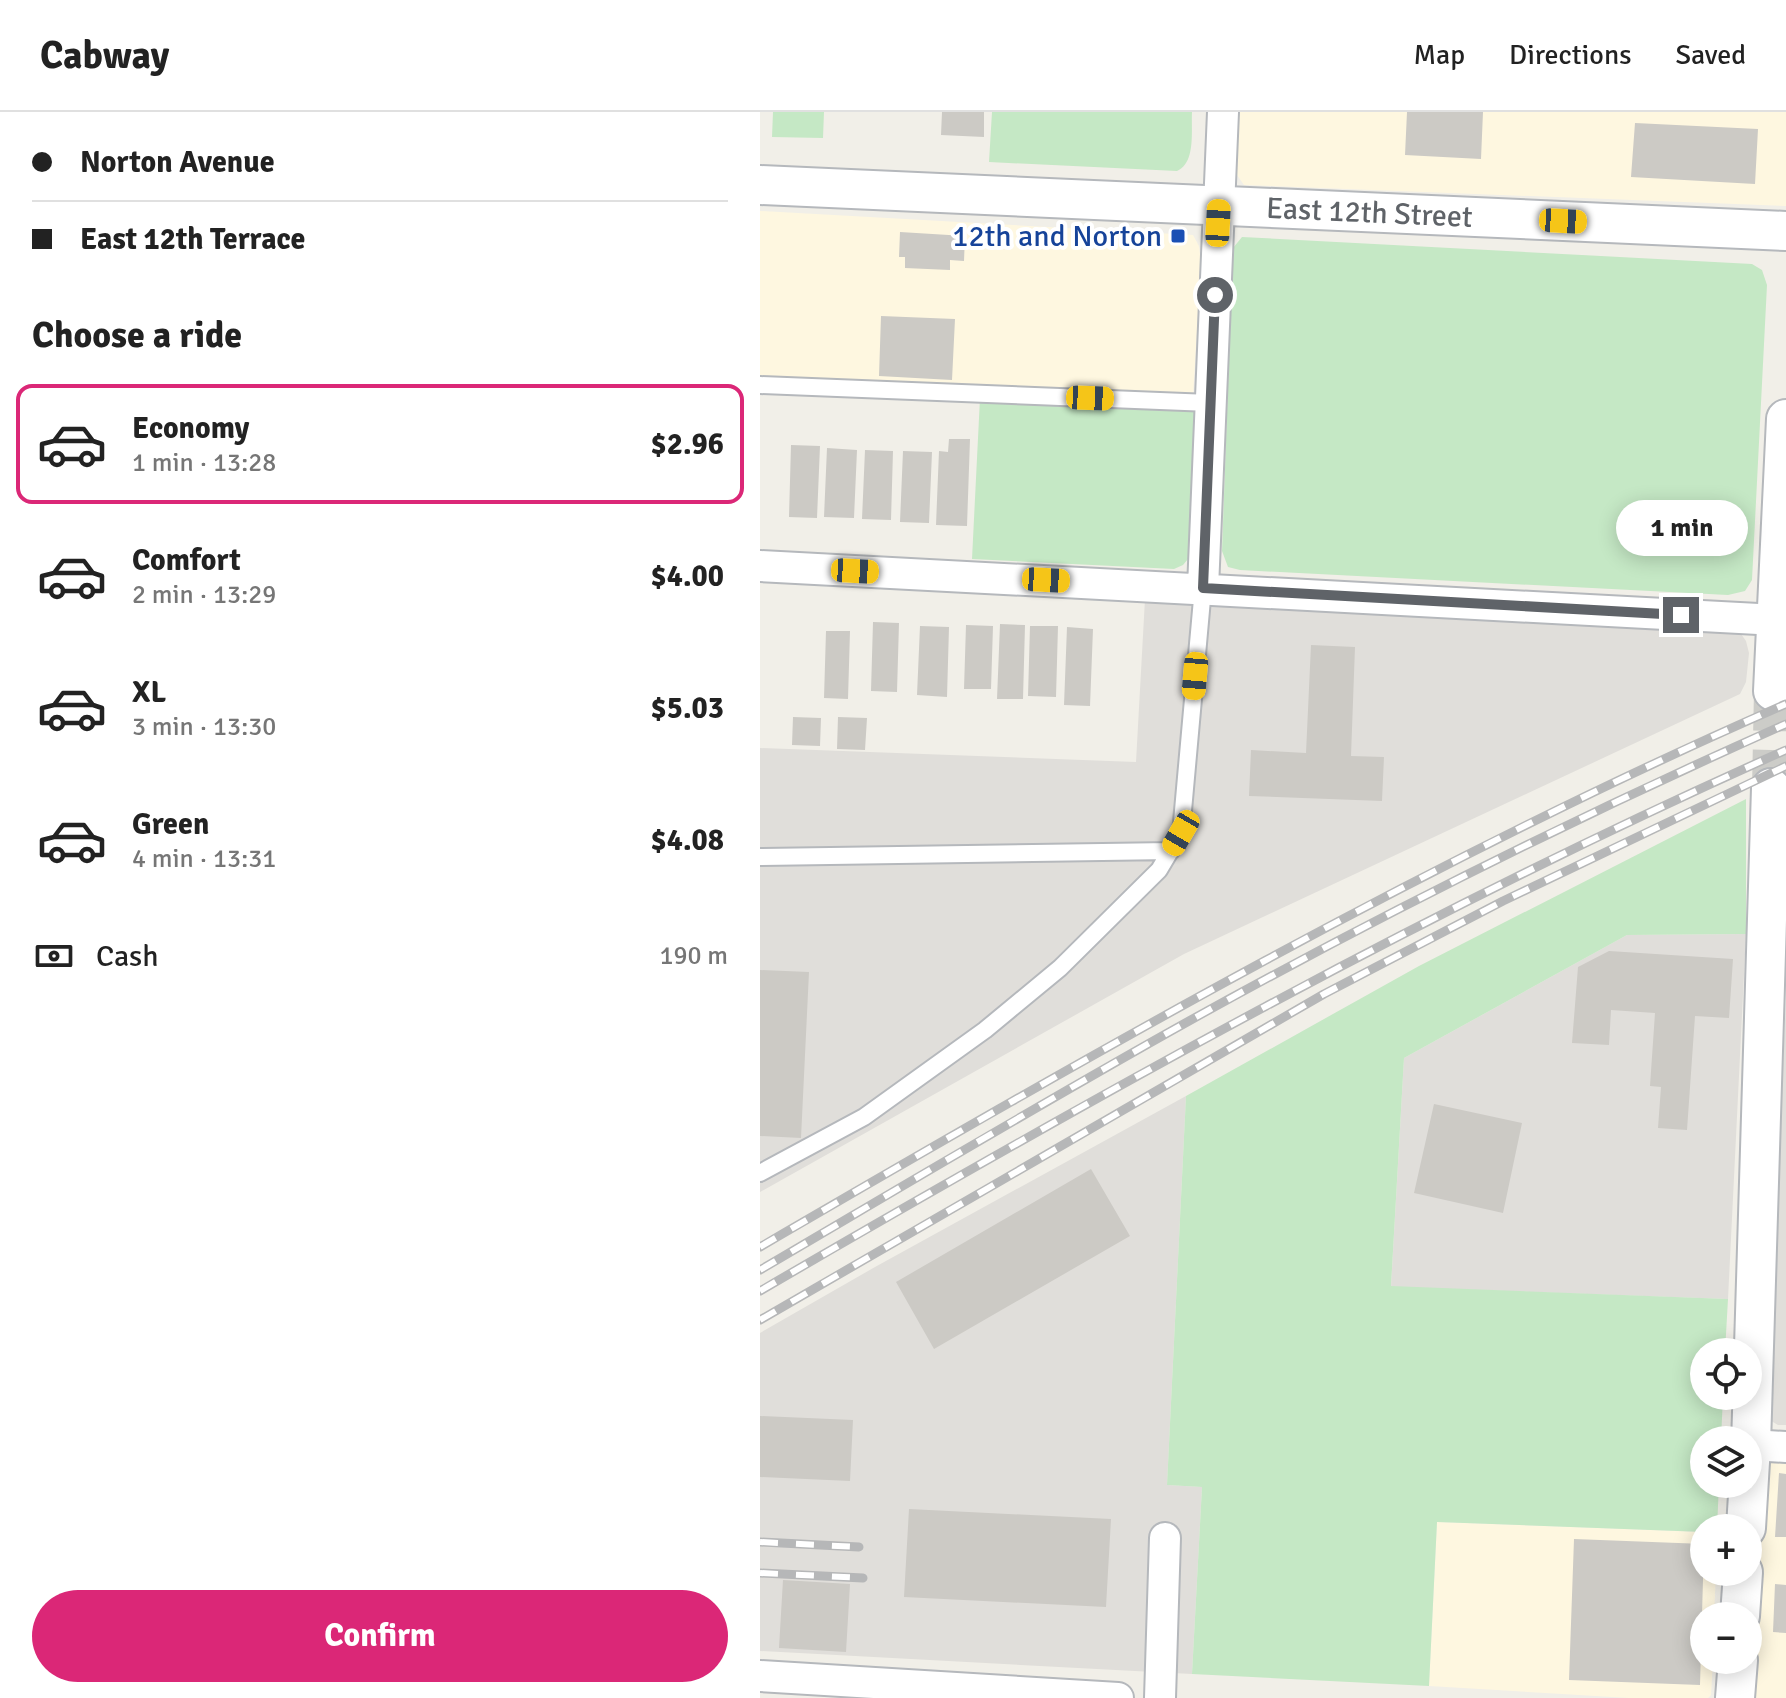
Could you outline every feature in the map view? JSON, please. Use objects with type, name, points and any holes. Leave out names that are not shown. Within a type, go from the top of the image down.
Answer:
[{"type":"street","points":[[1203,588],[1223,112]]},
{"type":"street","name":"East 12th Street","points":[[760,185],[1786,231]]},
{"type":"street","points":[[1773,691],[1786,419]]},
{"type":"street","points":[[760,566],[1777,620]]},
{"type":"street","points":[[1750,1514],[1768,1446],[1777,843],[1771,788]]},
{"type":"street","points":[[1160,1698],[1165,1538]]},
{"type":"street","points":[[1735,1698],[1737,1674]]},
{"type":"street","points":[[760,1676],[1118,1698]]},
{"type":"lane","points":[[760,385],[1210,403]]},
{"type":"lane","points":[[760,1173],[864,1117],[985,1030],[1060,968],[1159,870],[1181,833],[1203,588]]},
{"type":"lane","points":[[760,857],[1171,851]]},
{"type":"shaded area","points":[[1238,112],[1786,112],[1786,206],[1244,185],[1237,175],[1236,165]]},
{"type":"shaded area","points":[[760,211],[1193,235],[1199,246],[1201,263],[1193,396],[760,378]]},
{"type":"shaded area","points":[[1145,599],[1739,631],[1749,653],[1746,682],[1740,694],[1184,954],[760,1192],[760,748],[1136,762]]},
{"type":"shaded area","points":[[1746,934],[1728,1299],[1391,1287],[1404,1058],[1627,935]]},
{"type":"shaded area","points":[[1786,1000],[1786,1425],[1778,1425],[1766,1418]]},
{"type":"shaded area","points":[[1186,1096],[1167,1485],[1202,1487],[1192,1674],[760,1651],[760,1333]]},
{"type":"shaded area","points":[[1786,1456],[1786,1698],[1756,1698],[1757,1674],[1762,1674],[1762,1602],[1759,1602],[1764,1470],[1771,1459]]},
{"type":"shaded area","points":[[1437,1522],[1690,1531],[1690,1586],[1715,1586],[1715,1602],[1690,1602],[1690,1674],[1712,1674],[1711,1695],[1708,1698],[1629,1698],[1429,1686]]},
{"type":"green space","points":[[773,112],[824,112],[823,138],[772,137]]},
{"type":"green space","points":[[992,112],[1192,112],[1190,154],[1177,171],[989,162]]},
{"type":"green space","points":[[1242,237],[1752,264],[1762,270],[1767,285],[1752,580],[1745,591],[1728,595],[1228,567],[1222,551],[1233,248]]},
{"type":"green space","points":[[980,398],[1196,409],[1188,559],[1174,569],[972,559]]},
{"type":"green space","points":[[1746,799],[1746,934],[1627,935],[1404,1058],[1391,1286],[1728,1299],[1726,1338],[1690,1338],[1690,1410],[1722,1410],[1722,1426],[1690,1426],[1690,1498],[1718,1498],[1718,1514],[1690,1514],[1690,1531],[1437,1522],[1429,1686],[1192,1674],[1202,1487],[1167,1485],[1186,1096],[1419,966]]},
{"type":"building","points":[[942,112],[984,112],[984,137],[941,135]]},
{"type":"building","points":[[1407,112],[1483,112],[1481,159],[1405,155]]},
{"type":"building","points":[[1635,123],[1758,129],[1755,184],[1631,177]]},
{"type":"building","points":[[900,232],[965,236],[964,261],[950,260],[950,270],[905,268],[905,257],[899,257]]},
{"type":"building","points":[[881,316],[955,319],[952,380],[879,376]]},
{"type":"building","points":[[949,439],[970,439],[967,526],[936,525],[939,451],[948,452]]},
{"type":"building","points":[[791,445],[820,446],[817,518],[789,517]]},
{"type":"building","points":[[827,448],[857,450],[854,518],[824,517]]},
{"type":"building","points":[[865,450],[893,451],[891,520],[862,519]]},
{"type":"building","points":[[903,451],[932,452],[929,523],[900,522]]},
{"type":"building","points":[[873,622],[899,623],[897,692],[871,691]]},
{"type":"building","points":[[1000,624],[1025,625],[1023,699],[997,699]]},
{"type":"building","points":[[966,625],[993,626],[991,689],[964,689]]},
{"type":"building","points":[[920,626],[949,627],[947,697],[917,695]]},
{"type":"building","points":[[1030,626],[1058,626],[1056,697],[1028,696]]},
{"type":"building","points":[[1067,627],[1093,629],[1090,706],[1064,705]]},
{"type":"building","points":[[826,631],[850,631],[848,699],[824,698]]},
{"type":"building","points":[[1311,645],[1355,647],[1351,756],[1384,757],[1382,801],[1249,796],[1251,750],[1306,753]]},
{"type":"building","points":[[793,717],[821,718],[820,746],[792,745]]},
{"type":"building","points":[[838,717],[867,718],[865,750],[837,749]]},
{"type":"building","points":[[1609,951],[1733,959],[1729,1018],[1695,1016],[1687,1130],[1658,1128],[1661,1087],[1650,1086],[1655,1013],[1611,1010],[1609,1045],[1572,1043],[1578,967]]},
{"type":"building","points":[[760,970],[809,972],[801,1138],[760,1136]]},
{"type":"building","points":[[1434,1104],[1522,1123],[1503,1213],[1414,1193]]},
{"type":"building","points":[[1091,1169],[1130,1236],[934,1349],[896,1282]]},
{"type":"building","points":[[760,1416],[853,1420],[850,1481],[760,1477]]},
{"type":"building","points":[[1779,1473],[1786,1474],[1786,1537],[1775,1537]]},
{"type":"building","points":[[909,1509],[1111,1519],[1106,1607],[904,1597]]},
{"type":"building","points":[[1574,1539],[1690,1543],[1690,1586],[1703,1586],[1702,1602],[1690,1602],[1690,1674],[1700,1674],[1700,1685],[1569,1680]]},
{"type":"building","points":[[783,1580],[850,1584],[846,1652],[779,1648]]},
{"type":"building","points":[[1775,1584],[1786,1585],[1786,1633],[1773,1632]]},
{"type":"tunnel","points":[[1771,788],[1773,691]]},
{"type":"railway","points":[[760,1247],[1265,960],[1523,827],[1786,704]]},
{"type":"railway","points":[[760,1270],[1081,1082],[1336,942],[1559,829],[1786,724]]},
{"type":"railway","points":[[760,1291],[1012,1146],[1266,1006],[1523,873],[1786,750]]},
{"type":"railway","points":[[760,1320],[1324,994],[1503,901],[1786,766]]},
{"type":"railway","points":[[760,1542],[859,1547]]},
{"type":"railway","points":[[760,1573],[863,1578]]},
{"type":"place","name":"12th and Norton","points":[[1178,236]]},
{"type":"route","points":[[1215,295],[1203,588],[1681,615]]}]
